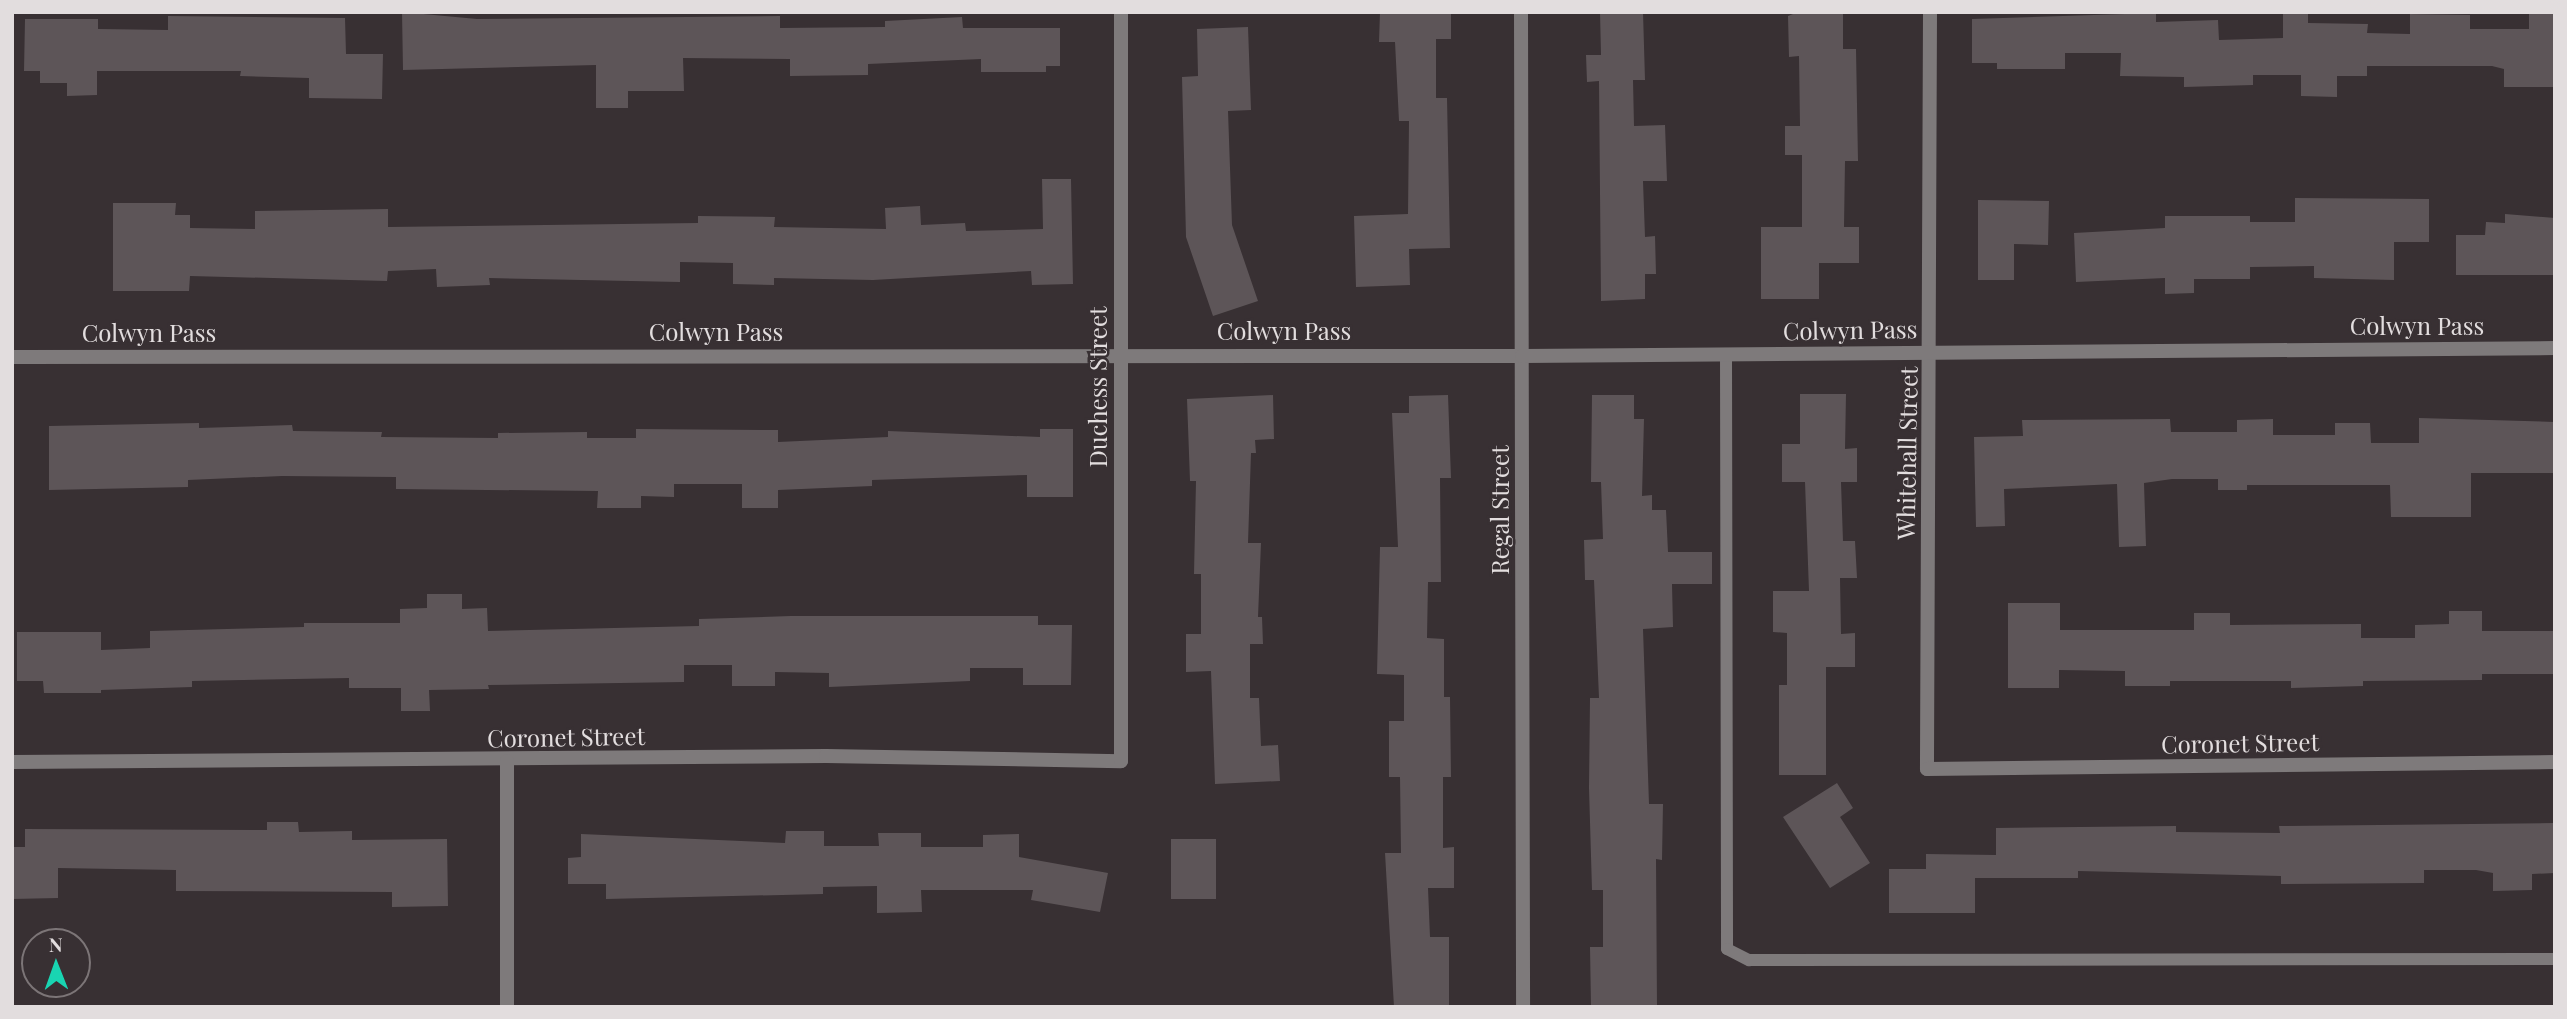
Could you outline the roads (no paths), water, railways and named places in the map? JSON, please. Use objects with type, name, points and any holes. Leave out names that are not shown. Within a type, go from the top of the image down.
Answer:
[{"type":"street","name":"Duchess Street","points":[[1121,12],[1121,761]]},
{"type":"street","name":"Regal Street","points":[[1521,12],[1523,1007]]},
{"type":"street","name":"Whitehall Street","points":[[1927,769],[1931,352],[1930,12]]},
{"type":"street","name":"Colwyn Pass","points":[[12,357],[1120,353],[1522,356],[2555,348]]},
{"type":"street","name":"Coronet Street","points":[[12,762],[507,761],[826,755],[1121,761]]},
{"type":"street","points":[[507,761],[507,1007]]},
{"type":"street","name":"Coronet Street","points":[[1927,769],[2555,762]]},
{"type":"lane","points":[[1726,354],[1727,949],[1749,960],[2555,959]]}]
